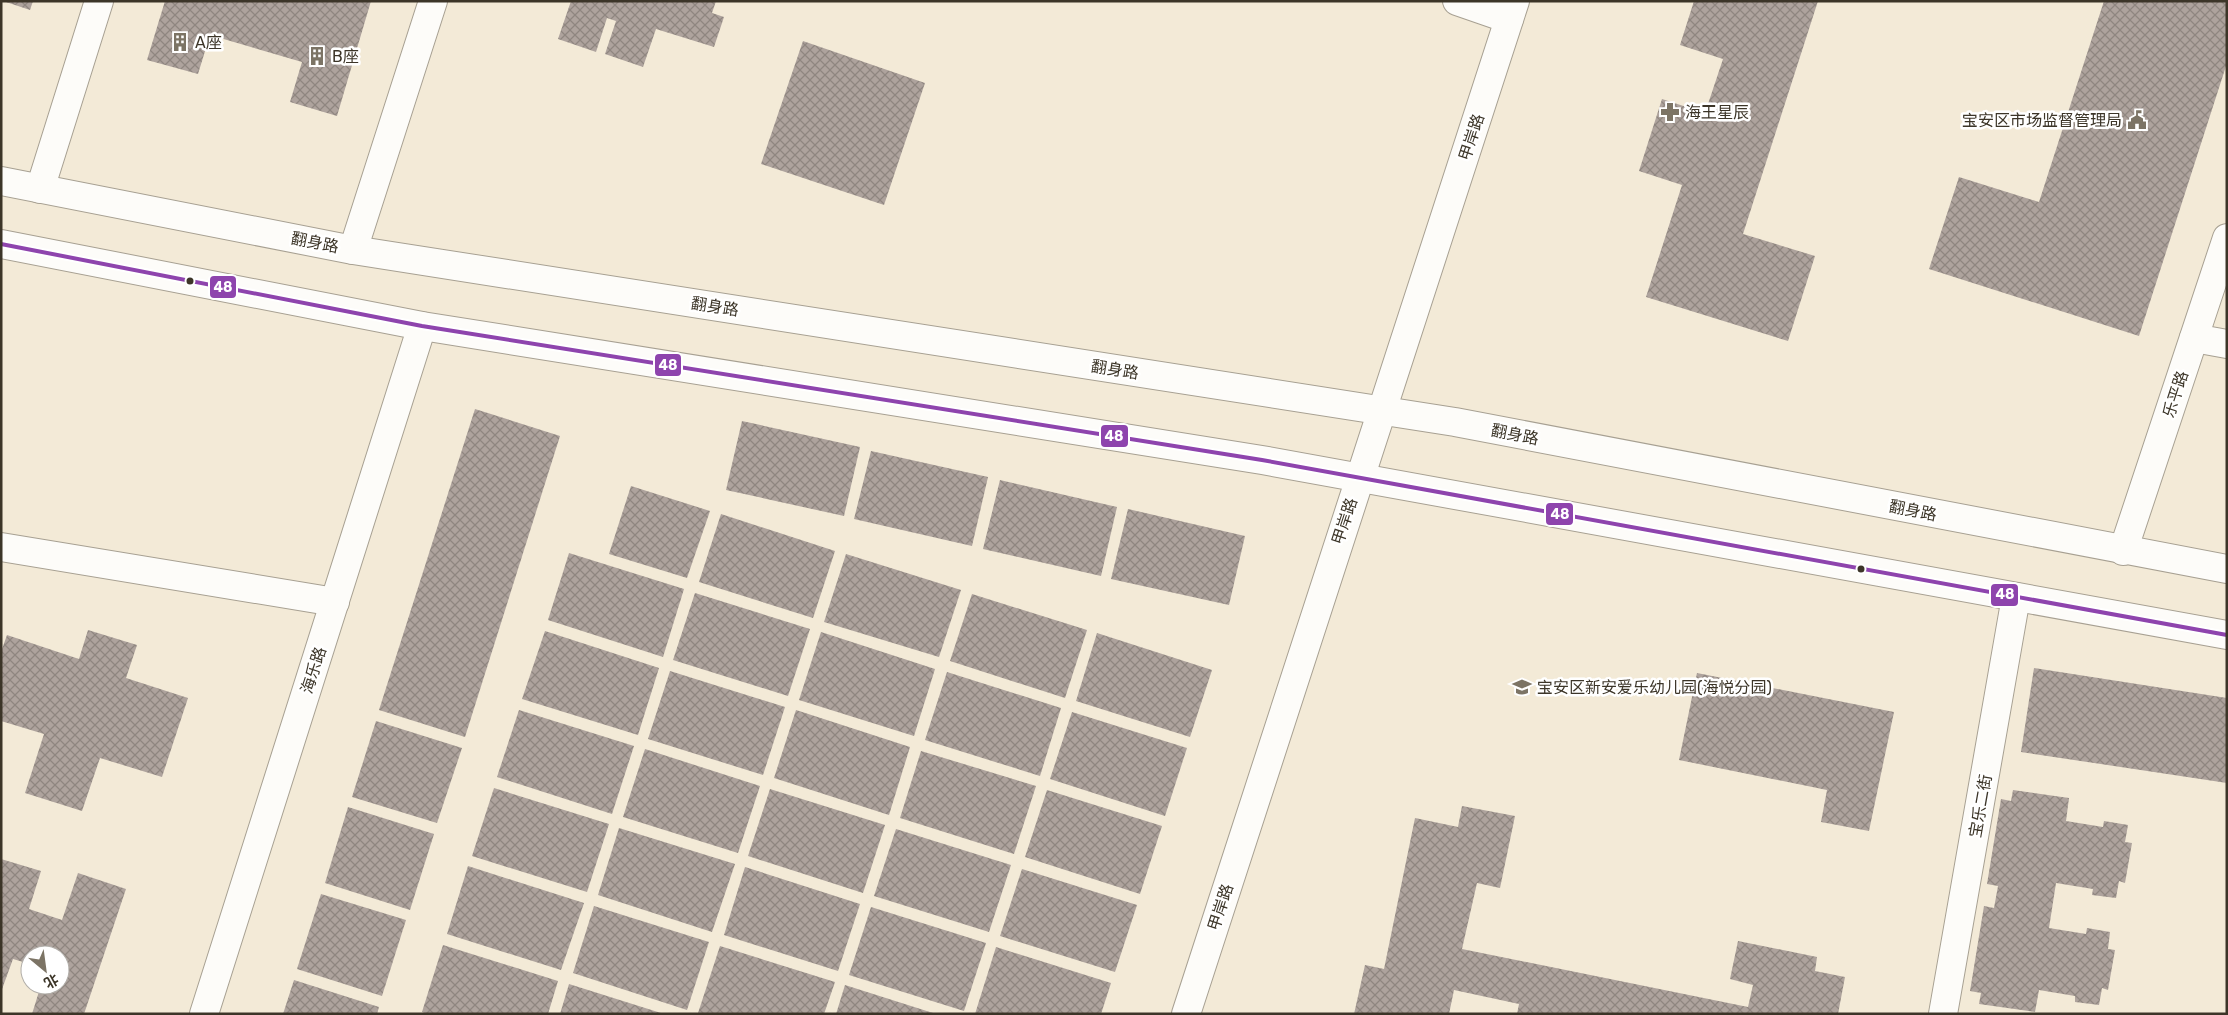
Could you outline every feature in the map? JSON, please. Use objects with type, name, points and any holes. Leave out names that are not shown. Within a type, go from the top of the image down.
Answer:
[{"type":"main road","points":[[40,189],[99,1]]},
{"type":"main road","points":[[353,250],[433,1]]},
{"type":"main road","points":[[1457,1],[1512,10]]},
{"type":"main road","name":"甲岸路","points":[[1186,1014],[1358,478],[1512,10]]},
{"type":"main road","name":"翻身路","points":[[1,181],[353,250],[1464,424],[2123,551],[2227,569]]},
{"type":"main road","name":"乐平路","points":[[2123,551],[2227,238]]},
{"type":"main road","points":[[1,244],[422,326],[1252,458],[2227,635]]},
{"type":"main road","name":"海乐路","points":[[204,1014],[422,326]]},
{"type":"main road","points":[[2194,338],[2227,344]]},
{"type":"main road","points":[[1,548],[335,602]]},
{"type":"main road","name":"宝乐二街","points":[[1943,1014],[2016,598]]},
{"type":"building","points":[[3,1],[33,1],[30,10]]},
{"type":"building","points":[[165,1],[371,1],[337,116],[290,102],[302,62],[210,35],[198,74],[147,60]]},
{"type":"building","points":[[571,1],[716,1],[712,13],[724,17],[714,47],[656,29],[643,67],[605,54],[616,21],[607,18],[596,52],[558,39]]},
{"type":"building","points":[[1694,1],[1818,1],[1743,234],[1815,256],[1788,341],[1646,297],[1682,185],[1639,171],[1662,99],[1705,113],[1723,59],[1680,45]]},
{"type":"building","name":"宝安区市场监督管理局","points":[[2104,1],[2227,1],[2227,63],[2139,336],[1929,269],[1959,177],[2039,202]]},
{"type":"building","points":[[803,41],[925,83],[884,205],[761,164]]},
{"type":"building","points":[[475,409],[560,436],[465,737],[379,710]]},
{"type":"building","points":[[742,421],[860,447],[844,516],[726,490]]},
{"type":"building","points":[[871,451],[988,477],[972,546],[854,519]]},
{"type":"building","points":[[1000,480],[1117,507],[1101,576],[983,549]]},
{"type":"building","points":[[631,486],[710,511],[687,578],[609,554]]},
{"type":"building","points":[[1128,509],[1245,536],[1229,605],[1111,579]]},
{"type":"building","points":[[721,514],[835,551],[813,618],[699,582]]},
{"type":"building","points":[[569,553],[684,589],[663,657],[548,620]]},
{"type":"building","points":[[846,554],[961,590],[939,657],[824,622]]},
{"type":"building","points":[[695,593],[810,629],[788,696],[673,660]]},
{"type":"building","points":[[972,594],[1087,630],[1065,698],[950,661]]},
{"type":"building","points":[[88,630],[137,645],[126,678],[188,698],[162,777],[100,758],[82,811],[25,793],[44,734],[1,721],[1,652],[7,635],[79,659]]},
{"type":"building","points":[[545,631],[659,668],[638,735],[522,699]]},
{"type":"building","points":[[821,632],[935,669],[914,736],[799,700]]},
{"type":"building","points":[[1097,633],[1212,670],[1190,737],[1076,701]]},
{"type":"building","points":[[2034,668],[2227,698],[2227,783],[2021,752]]},
{"type":"building","points":[[670,671],[785,707],[763,775],[648,739]]},
{"type":"building","points":[[947,672],[1061,708],[1040,776],[925,740]]},
{"type":"building","points":[[1697,673],[1894,712],[1869,831],[1821,822],[1827,790],[1679,760]]},
{"type":"building","points":[[519,710],[634,746],[612,814],[497,777]]},
{"type":"building","points":[[796,710],[910,747],[889,815],[774,778]]},
{"type":"building","points":[[1072,712],[1187,748],[1165,816],[1050,779]]},
{"type":"building","points":[[376,721],[462,748],[437,823],[352,797]]},
{"type":"building","points":[[645,749],[760,786],[738,853],[623,817]]},
{"type":"building","points":[[921,751],[1036,786],[1014,854],[900,818]]},
{"type":"building","points":[[494,788],[609,824],[587,892],[472,856]]},
{"type":"building","points":[[770,789],[885,825],[863,893],[748,856]]},
{"type":"building","points":[[1047,790],[1162,826],[1140,894],[1025,857]]},
{"type":"building","points":[[2013,790],[2069,798],[2066,821],[2103,827],[2104,821],[2128,825],[2125,842],[2132,843],[2125,883],[2119,881],[2116,898],[2092,895],[2093,889],[2056,883],[2049,928],[2086,934],[2087,928],[2110,932],[2108,949],[2115,950],[2108,990],[2102,988],[2099,1005],[2075,1002],[2075,996],[2039,990],[2035,1012],[1979,1004],[1981,993],[1970,991],[1984,906],[1994,908],[1998,886],[1987,884],[2001,799],[2011,801]]},
{"type":"building","points":[[1462,806],[1515,816],[1500,888],[1477,883],[1462,949],[1748,1007],[1753,985],[1730,979],[1738,941],[1817,957],[1815,971],[1845,977],[1838,1014],[1517,1014],[1519,1004],[1454,990],[1449,1014],[1354,1014],[1365,965],[1384,969],[1415,818],[1458,827]]},
{"type":"building","points":[[348,807],[434,834],[410,910],[325,883]]},
{"type":"building","points":[[619,828],[735,864],[712,932],[598,895]]},
{"type":"building","points":[[896,829],[1011,865],[989,932],[874,896]]},
{"type":"building","points":[[1,859],[41,871],[29,909],[62,920],[78,873],[126,889],[84,1014],[32,1014],[38,995],[70,995],[70,945],[20,945],[20,961],[13,959],[1,992]]},
{"type":"building","points":[[468,866],[584,903],[561,970],[447,934]]},
{"type":"building","points":[[745,867],[860,904],[838,971],[724,935]]},
{"type":"building","points":[[1022,869],[1137,905],[1115,972],[1000,936]]},
{"type":"building","points":[[321,894],[406,920],[382,996],[297,969]]},
{"type":"building","points":[[594,906],[709,942],[687,1010],[573,973]]},
{"type":"building","points":[[871,907],[986,943],[964,1011],[849,975]]},
{"type":"building","points":[[443,945],[558,981],[548,1014],[427,1014],[422,1012]]},
{"type":"building","points":[[720,946],[835,982],[824,1014],[698,1013]]},
{"type":"building","points":[[996,947],[1111,983],[1101,1014],[975,1014]]},
{"type":"building","points":[[294,980],[379,1007],[377,1014],[283,1014]]},
{"type":"building","points":[[569,984],[661,1013],[661,1014],[560,1014]]},
{"type":"building","points":[[845,985],[933,1013],[933,1014],[836,1014]]},
{"type":"transit line","name":"48","points":[[1,244],[422,326],[1262,460],[2227,635]]},
{"type":"place","name":"A座","points":[[180,42]]},
{"type":"place","name":"B座","points":[[317,56]]},
{"type":"place","name":"海王星辰","points":[[1670,112]]},
{"type":"place","name":"宝安区市场监督管理局","points":[[2137,120]]},
{"type":"place","name":"宝安区新安爱乐幼儿园(海悦分园)","points":[[1522,687]]}]
